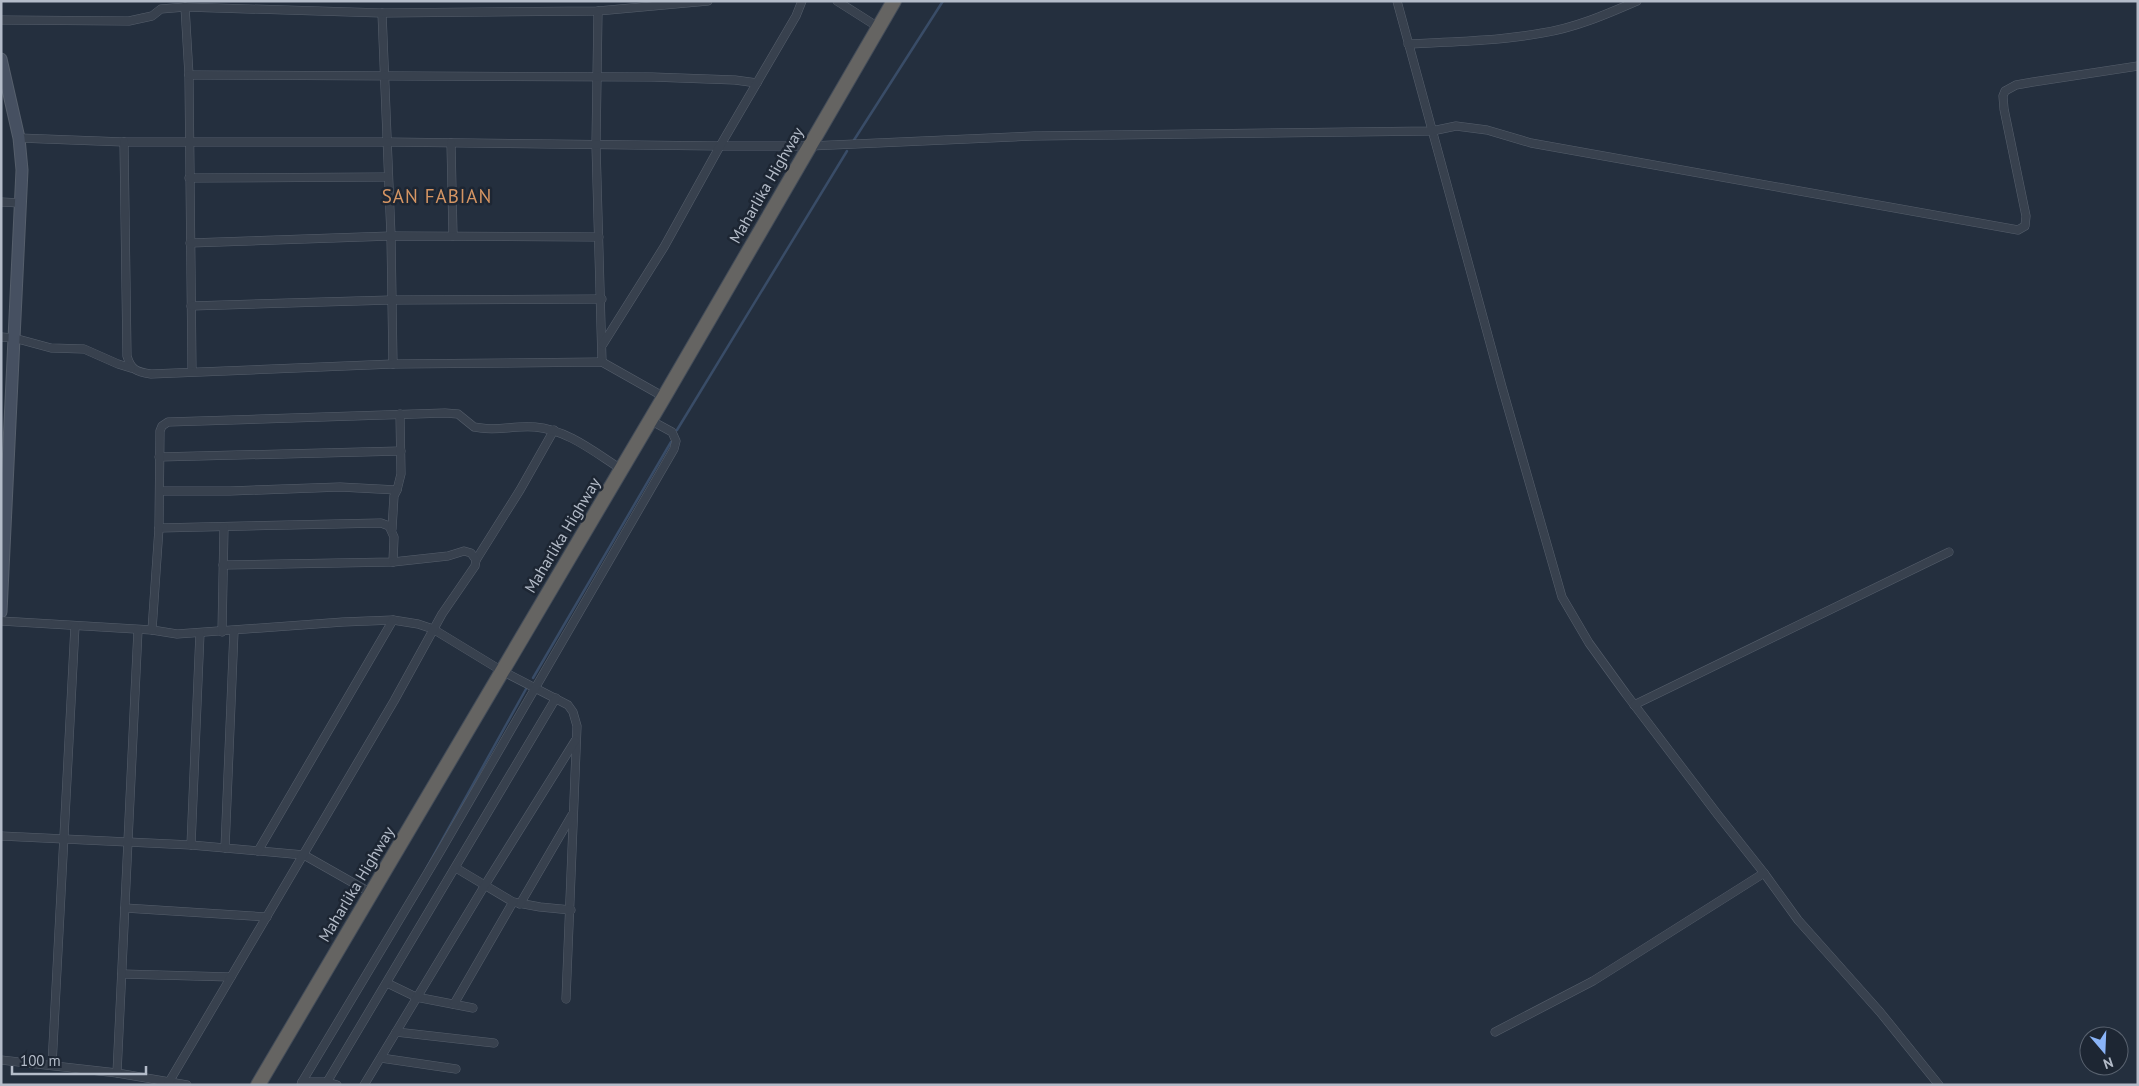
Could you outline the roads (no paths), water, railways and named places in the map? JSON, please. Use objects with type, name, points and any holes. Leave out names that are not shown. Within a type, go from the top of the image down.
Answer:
[{"type":"highway","name":"Maharlika Highway","points":[[258,1085],[664,397],[894,1]]},
{"type":"main road","points":[[1,59],[18,138],[22,170],[1,612]]},
{"type":"street","points":[[1,20],[129,21],[152,16],[161,10],[185,6],[382,14],[598,11],[708,1]]},
{"type":"street","points":[[603,344],[664,247],[712,164],[720,146],[792,24],[802,1]]},
{"type":"street","points":[[837,1],[878,28]]},
{"type":"street","points":[[1397,1],[1556,580],[1571,615],[1634,704],[1798,920],[1880,1012],[1939,1085]]},
{"type":"street","points":[[1408,44],[1506,38],[1544,33],[1610,13],[1637,1]]},
{"type":"street","points":[[185,6],[189,75],[192,371]]},
{"type":"street","points":[[598,11],[596,145],[602,299],[602,362]]},
{"type":"street","points":[[382,14],[391,236],[393,364]]},
{"type":"street","points":[[18,138],[124,142],[386,142],[810,146],[1043,136],[1432,131],[1456,126],[1487,130],[1531,143],[2018,230],[2024,226],[2026,216],[2004,109],[2003,96],[2005,91],[2033,82],[2138,66]]},
{"type":"street","points":[[189,75],[699,78],[757,83]]},
{"type":"street","points":[[124,142],[127,356],[131,368]]},
{"type":"street","points":[[451,143],[453,236]]},
{"type":"street","points":[[189,178],[388,177]]},
{"type":"street","points":[[1,202],[21,203]]},
{"type":"street","points":[[190,243],[391,236],[599,237]]},
{"type":"street","points":[[190,306],[391,300],[602,299]]},
{"type":"street","points":[[1,337],[14,338],[51,348],[84,349],[137,372],[151,374],[393,364],[602,362],[664,397]]},
{"type":"street","points":[[393,562],[394,496],[401,474],[400,414]]},
{"type":"street","points":[[152,630],[159,528],[160,431],[162,426],[168,422],[400,414],[458,414],[474,427],[487,429],[534,427],[554,430],[570,437],[621,470]]},
{"type":"street","points":[[302,1083],[440,852],[674,449],[676,441],[672,432],[650,420]]},
{"type":"street","points":[[169,1082],[394,701],[433,629],[475,566],[476,560],[520,490],[554,430]]},
{"type":"street","points":[[160,457],[401,451]]},
{"type":"street","points":[[160,491],[230,491],[340,486],[397,490]]},
{"type":"street","points":[[159,528],[381,523],[386,524],[392,529]]},
{"type":"street","points":[[222,632],[224,527]]},
{"type":"street","points":[[223,565],[393,562],[448,556],[464,551],[471,553],[476,560]]},
{"type":"street","points":[[1634,704],[1949,552]]},
{"type":"street","points":[[258,851],[393,620]]},
{"type":"street","points":[[1,621],[152,630],[177,634],[393,620],[418,624],[433,629],[502,671],[535,686],[568,705],[573,712],[577,726],[566,999]]},
{"type":"street","points":[[52,1065],[75,626]]},
{"type":"street","points":[[117,1073],[124,908],[130,843],[138,630]]},
{"type":"street","points":[[225,848],[234,631]]},
{"type":"street","points":[[191,845],[200,633]]},
{"type":"street","points":[[328,1082],[556,698]]},
{"type":"street","points":[[364,1085],[484,885],[576,741]]},
{"type":"street","points":[[454,1004],[573,814]]},
{"type":"street","points":[[1,836],[191,845],[304,855],[371,893]]},
{"type":"street","points":[[456,868],[516,903],[571,910]]},
{"type":"street","points":[[1495,1032],[1600,977],[1764,873]]},
{"type":"street","points":[[124,908],[267,917]]},
{"type":"street","points":[[122,974],[231,977]]},
{"type":"street","points":[[387,983],[416,997],[473,1008]]},
{"type":"street","points":[[396,1032],[494,1043]]},
{"type":"street","points":[[381,1058],[456,1069]]},
{"type":"street","points":[[1,1060],[117,1073],[187,1085]]},
{"type":"street","points":[[302,1083],[328,1082],[337,1085]]},
{"type":"waterway","points":[[854,140],[943,1]]},
{"type":"waterway","points":[[677,430],[847,151]]},
{"type":"waterway","points":[[533,678],[671,442]]},
{"type":"waterway","points":[[426,869],[526,689]]},
{"type":"district","name":"SAN FABIAN","points":[[437,196]]}]
